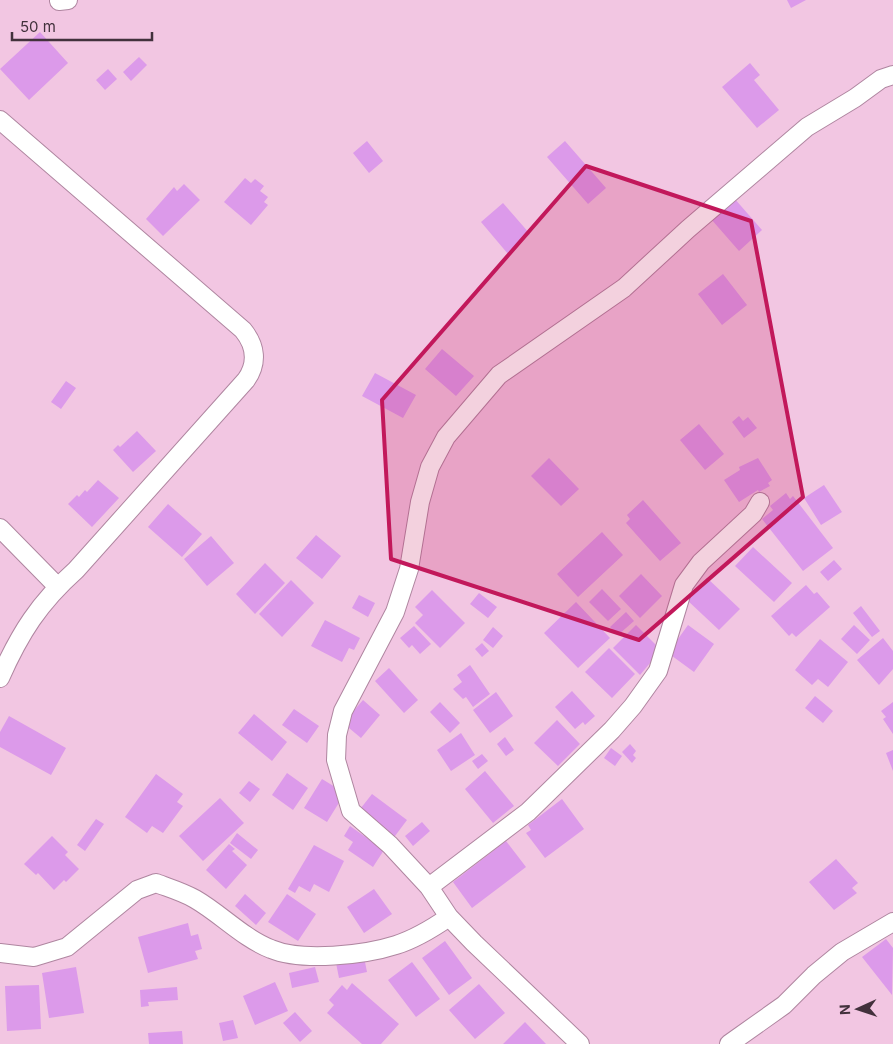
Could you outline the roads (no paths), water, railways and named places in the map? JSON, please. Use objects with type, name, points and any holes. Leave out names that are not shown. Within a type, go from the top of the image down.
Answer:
[{"type":"street","points":[[580,1044],[474,943],[450,917],[429,887],[390,845],[351,811],[336,760],[337,735],[343,712],[395,612],[409,569],[420,502],[430,467],[446,437],[499,376],[624,288],[688,229],[807,127],[855,98],[881,79],[893,75]]},
{"type":"street","points":[[0,120],[243,330],[253,342],[254,353],[253,370],[246,380],[76,570],[57,586],[25,627],[0,678]]},
{"type":"street","points":[[429,887],[528,812],[612,730],[633,706],[658,671],[684,584],[701,562],[754,514],[760,502]]},
{"type":"street","points":[[0,528],[57,586]]},
{"type":"street","points":[[0,953],[34,957],[67,946],[137,890],[156,883],[195,900],[228,924],[272,950],[305,956],[338,956],[396,945],[432,929],[450,917]]},
{"type":"street","points":[[729,1044],[784,1005],[814,975],[842,952],[893,922]]}]
